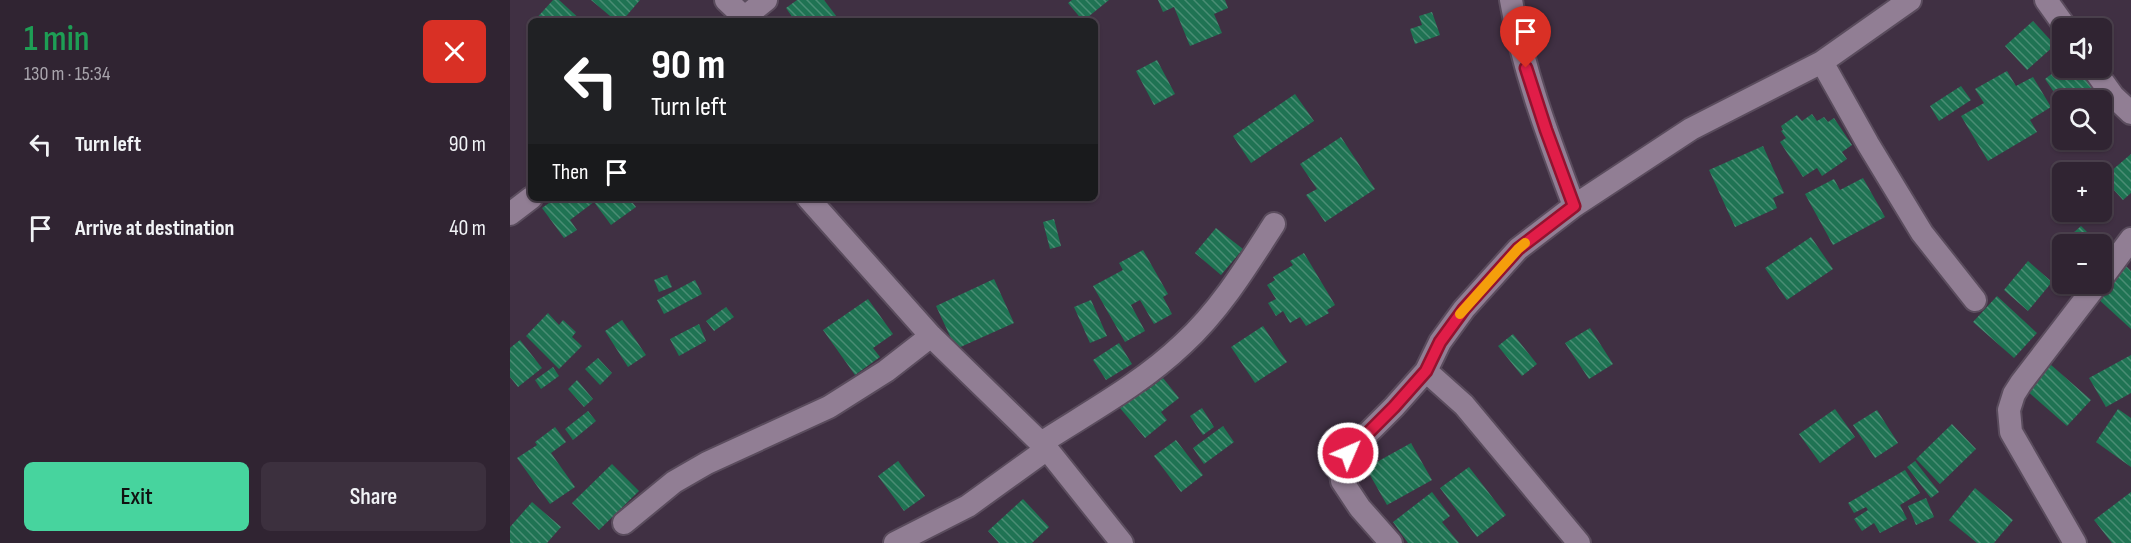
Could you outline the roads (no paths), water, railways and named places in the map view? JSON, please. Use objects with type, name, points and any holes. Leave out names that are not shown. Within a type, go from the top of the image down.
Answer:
[{"type":"street","points":[[726,0],[741,18]]},
{"type":"street","points":[[743,18],[766,0]]},
{"type":"street","points":[[1511,0],[1526,68],[1574,206]]},
{"type":"street","points":[[1391,543],[1360,508],[1342,481],[1340,467],[1348,453],[1426,371],[1440,342],[1464,309],[1518,249],[1574,206],[1691,129],[1822,62],[1910,0]]},
{"type":"street","points":[[2046,0],[2059,18]]},
{"type":"street","points":[[1822,62],[1868,144],[1923,233],[1976,300]]},
{"type":"street","points":[[2100,78],[2113,96],[2131,113]]},
{"type":"street","points":[[510,214],[528,200]]},
{"type":"street","points":[[811,201],[931,336],[1044,446],[1122,543]]},
{"type":"street","points":[[895,543],[968,506],[1044,446],[1139,381],[1184,344],[1237,280],[1274,224]]},
{"type":"street","points":[[2112,265],[2131,239]]},
{"type":"street","points":[[2075,543],[2010,432],[2008,410],[2021,383],[2089,294]]},
{"type":"street","points":[[624,523],[674,482],[707,463],[829,407],[886,371],[931,336]]},
{"type":"street","points":[[1426,371],[1464,405],[1579,543]]}]
